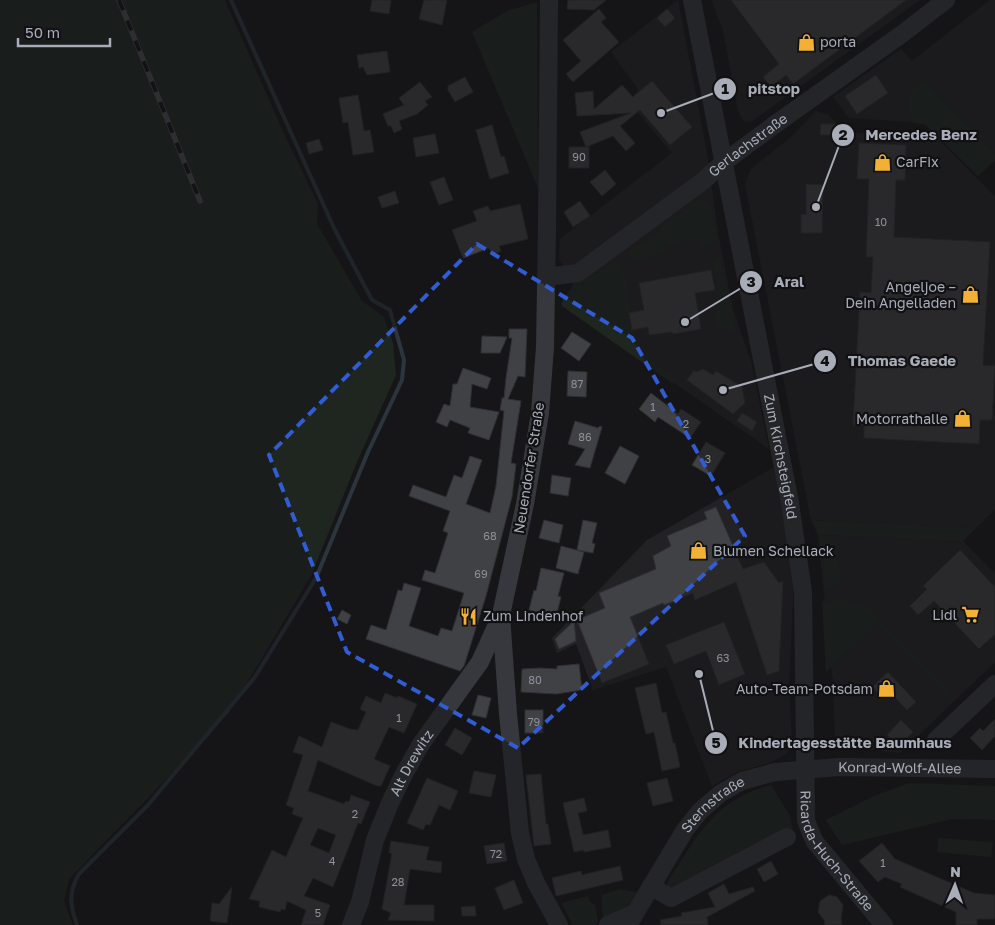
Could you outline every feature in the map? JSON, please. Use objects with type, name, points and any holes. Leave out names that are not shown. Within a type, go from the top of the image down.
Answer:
[{"type":"street","name":"Neuendorfer Straße","points":[[548,0],[548,228],[540,413],[525,504],[501,615],[508,714],[520,832],[526,859],[558,925]]},
{"type":"street","name":"Zum Kirchsteigfeld","points":[[692,0],[790,503],[803,592],[806,769]]},
{"type":"street","name":"Gerlachstraße","points":[[546,277],[578,273],[703,181],[724,162],[902,34],[946,0]]},
{"type":"street","name":"Alt Drewitz","points":[[351,925],[360,902],[375,840],[390,803],[421,744],[480,662],[501,615]]},
{"type":"street","points":[[936,740],[995,684]]},
{"type":"street","name":"Konrad-Wolf-Allee","points":[[806,769],[839,767],[995,770]]},
{"type":"street","name":"Sternstraße","points":[[631,919],[685,830],[706,804],[721,793],[742,782],[775,772],[806,769]]},
{"type":"street","name":"Ricarda-Huch-Straße","points":[[806,769],[806,814],[812,837],[884,925]]},
{"type":"street","points":[[651,886],[671,898],[787,837]]},
{"type":"street","points":[[608,925],[631,919]]},
{"type":"highlighted area","points":[[477,244],[632,338],[745,536],[518,748],[347,652],[269,455]]},
{"type":"shaded area","points":[[0,0],[225,0],[285,136],[318,204],[317,224],[362,301],[384,317],[393,343],[396,375],[357,462],[311,576],[229,713],[69,879],[64,901],[73,925],[0,925]]},
{"type":"shaded area","points":[[678,0],[707,153],[718,233],[733,309],[752,365],[769,449],[561,304],[573,285],[559,259],[560,239],[672,153],[629,102],[638,89],[611,52]]},
{"type":"shaded area","points":[[711,0],[920,0],[751,122],[743,121],[738,111],[723,30]]},
{"type":"shaded area","points":[[990,0],[995,0],[995,154],[925,81],[907,94],[911,122],[849,118],[833,97],[901,49],[912,61]]},
{"type":"shaded area","points":[[537,2],[538,188],[472,32],[507,11]]},
{"type":"shaded area","points":[[925,81],[995,154],[995,160],[978,176],[926,125],[911,122],[907,94]]},
{"type":"shaded area","points":[[816,111],[829,115],[845,133],[934,134],[995,197],[995,509],[976,528],[811,520],[745,184],[751,169],[792,136]]},
{"type":"shaded area","points":[[696,201],[706,201],[712,207],[717,239],[702,250],[699,239],[666,246],[667,252],[654,254],[654,257],[631,261],[628,255],[629,251],[652,237],[670,220]]},
{"type":"shaded area","points":[[719,255],[737,333],[719,327],[713,314],[712,303],[717,292],[717,284],[713,262]]},
{"type":"shaded area","points":[[617,261],[625,275],[634,333],[642,353],[676,379],[673,384],[562,306],[563,298],[578,283]]},
{"type":"shaded area","points":[[776,466],[794,578],[789,684],[792,745],[785,755],[769,763],[737,772],[712,786],[666,667],[593,690],[576,644],[557,653],[552,638],[647,540]]},
{"type":"shaded area","points":[[811,520],[976,528],[963,541],[818,535]]},
{"type":"shaded area","points":[[818,535],[963,541],[995,574],[995,662],[900,753],[845,747],[835,737],[833,682]]},
{"type":"shaded area","points":[[818,537],[839,542],[837,556],[842,576],[840,584],[832,587],[824,586],[825,568]]},
{"type":"shaded area","points":[[849,596],[849,604],[865,605],[880,620],[826,672],[822,601],[837,601]]},
{"type":"shaded area","points":[[883,622],[951,692],[946,697],[879,626]]},
{"type":"shaded area","points":[[909,783],[995,786],[995,820],[952,819],[842,845],[826,820],[874,796]]},
{"type":"shaded area","points":[[771,785],[789,814],[793,829],[672,893],[668,889],[667,883],[708,822],[734,800]]},
{"type":"shaded area","points":[[938,838],[993,842],[991,857],[937,852]]},
{"type":"shaded area","points":[[620,889],[637,892],[624,913],[606,920],[603,917],[601,895]]},
{"type":"shaded area","points":[[588,896],[590,902],[595,905],[598,921],[596,925],[573,925],[561,903]]},
{"type":"building","points":[[372,0],[391,0],[389,14],[370,11]]},
{"type":"building","points":[[424,0],[447,0],[442,25],[419,19]]},
{"type":"building","points":[[568,0],[606,0],[594,10],[567,9]]},
{"type":"building","name":"porta","points":[[731,0],[906,0],[793,84],[786,75],[771,87],[763,77],[779,64]]},
{"type":"building","points":[[599,9],[606,18],[601,22],[619,42],[573,82],[566,74],[581,61],[563,40]]},
{"type":"building","points":[[667,9],[675,18],[665,27],[657,18]]},
{"type":"building","points":[[387,51],[390,72],[367,75],[363,67],[359,68],[357,55]]},
{"type":"building","points":[[876,75],[888,93],[857,114],[845,96]]},
{"type":"building","points":[[465,77],[473,92],[455,102],[448,90],[448,86]]},
{"type":"building","points":[[652,81],[692,127],[670,145],[640,110],[620,126],[635,143],[626,151],[613,136],[586,147],[580,132],[631,113],[577,116],[575,93],[593,91],[594,109],[622,85],[633,97]]},
{"type":"building","points":[[420,82],[432,97],[425,101],[428,105],[417,114],[399,121],[402,129],[394,133],[391,126],[388,126],[383,114],[404,105],[399,98]]},
{"type":"building","points":[[358,95],[364,131],[370,130],[374,152],[353,155],[348,122],[343,123],[339,98]]},
{"type":"building","points":[[821,124],[835,124],[835,135],[820,135]]},
{"type":"building","points":[[492,125],[501,157],[504,156],[509,173],[490,179],[476,130]]},
{"type":"building","points":[[435,134],[439,153],[416,157],[413,138]]},
{"type":"building","points":[[319,139],[323,150],[309,154],[306,143]]},
{"type":"building","points":[[859,143],[906,145],[905,180],[896,180],[894,237],[990,242],[983,365],[995,366],[992,420],[980,420],[979,444],[864,438],[864,425],[853,425],[860,292],[871,293],[873,257],[866,257],[869,179],[857,179]]},
{"type":"building","points":[[569,147],[589,147],[589,168],[569,168]]},
{"type":"building","points":[[605,170],[616,184],[602,196],[590,182]]},
{"type":"building","points":[[444,177],[453,200],[439,205],[430,182]]},
{"type":"building","points":[[806,184],[823,185],[822,233],[801,233],[801,214],[806,215]]},
{"type":"building","points":[[395,191],[399,203],[382,208],[378,197]]},
{"type":"building","points":[[580,201],[590,216],[573,227],[564,212]]},
{"type":"building","points":[[520,204],[528,239],[499,246],[501,251],[492,255],[489,248],[463,258],[452,230],[477,221],[473,211],[488,206],[490,211]]},
{"type":"building","points":[[711,270],[715,290],[695,293],[701,329],[673,334],[672,332],[649,335],[648,327],[632,330],[629,313],[644,310],[639,283]]},
{"type":"building","points":[[509,329],[527,329],[525,377],[518,376],[508,399],[521,401],[511,463],[516,464],[512,497],[486,596],[464,666],[460,671],[366,639],[371,625],[386,630],[398,590],[402,591],[404,583],[421,588],[409,626],[438,636],[441,628],[452,631],[464,593],[422,580],[425,570],[435,573],[448,533],[443,531],[450,511],[409,496],[413,485],[446,497],[454,475],[462,478],[470,456],[482,460],[466,504],[490,513],[496,486],[504,411],[500,410],[502,398],[504,398],[512,338],[509,338]]},
{"type":"building","points":[[572,332],[591,344],[579,361],[561,348]]},
{"type":"building","points":[[482,336],[507,337],[500,353],[481,353]]},
{"type":"building","points":[[463,368],[491,378],[487,389],[472,384],[470,407],[499,412],[489,440],[468,433],[470,428],[450,420],[447,427],[436,422],[444,404],[450,406],[453,384],[457,384]]},
{"type":"building","points":[[703,369],[713,375],[716,371],[742,387],[745,403],[733,414],[687,380],[694,370],[696,372]]},
{"type":"building","points":[[568,371],[587,372],[586,397],[567,396]]},
{"type":"building","points":[[651,393],[678,414],[681,409],[701,422],[690,438],[658,417],[655,422],[639,409]]},
{"type":"building","points":[[742,413],[757,422],[752,431],[737,421]]},
{"type":"building","points":[[575,421],[598,428],[602,427],[590,468],[575,465],[585,449],[568,444]]},
{"type":"building","points":[[706,442],[725,453],[711,476],[692,465]]},
{"type":"building","points":[[620,446],[639,456],[625,484],[605,473]]},
{"type":"building","points":[[552,475],[571,478],[568,496],[550,493]]},
{"type":"building","points":[[716,507],[743,569],[764,562],[779,583],[783,581],[779,671],[767,675],[736,582],[695,600],[693,593],[630,617],[649,664],[602,683],[577,620],[605,608],[599,593],[656,569],[653,556],[671,546],[667,536],[707,519],[704,512]]},
{"type":"building","points":[[544,520],[563,525],[559,543],[539,538]]},
{"type":"building","points":[[583,520],[597,523],[592,543],[595,544],[593,553],[577,550]]},
{"type":"building","points":[[561,546],[584,552],[578,574],[556,568]]},
{"type":"building","name":"Lidl","points":[[960,550],[995,587],[995,634],[979,649],[934,601],[918,615],[910,606],[927,589],[923,586]]},
{"type":"building","points":[[541,568],[564,573],[558,596],[561,597],[556,617],[529,610],[534,590],[536,591]]},
{"type":"building","points":[[342,610],[351,615],[347,624],[337,619]]},
{"type":"building","points":[[574,621],[576,641],[559,649],[555,639]]},
{"type":"building","points":[[724,622],[745,674],[719,685],[706,651],[674,664],[666,645]]},
{"type":"building","points":[[579,664],[582,690],[556,694],[521,692],[522,669],[557,669],[557,666]]},
{"type":"building","points":[[888,672],[916,702],[907,710],[889,691],[882,697],[872,687]]},
{"type":"building","points":[[656,683],[662,713],[666,712],[680,767],[662,771],[654,732],[646,734],[635,688]]},
{"type":"building","points":[[385,693],[417,704],[404,733],[389,727],[374,759],[390,766],[381,786],[377,786],[318,760],[308,791],[344,804],[346,801],[349,802],[351,795],[370,802],[361,824],[358,823],[333,887],[313,878],[304,896],[330,905],[323,925],[301,925],[306,910],[287,901],[285,910],[281,909],[280,912],[259,907],[260,901],[249,899],[272,850],[286,857],[303,818],[292,814],[294,808],[286,805],[303,755],[293,752],[299,736],[322,747],[331,722],[358,730],[366,712],[360,709],[366,696],[381,703]],"holes":[[[318,828],[336,835],[329,853],[310,845]]]},
{"type":"building","points":[[478,695],[491,698],[486,718],[472,715]]},
{"type":"building","points":[[525,710],[543,710],[543,733],[525,733]]},
{"type":"building","points":[[995,719],[995,736],[982,750],[970,738],[980,728],[983,731]]},
{"type":"building","points":[[901,720],[913,732],[899,747],[887,735]]},
{"type":"building","points":[[455,728],[472,738],[462,755],[445,745]]},
{"type":"building","points":[[474,771],[496,775],[491,797],[469,793]]},
{"type":"building","points":[[541,774],[546,824],[548,824],[551,844],[534,846],[526,775]]},
{"type":"building","points":[[427,778],[458,791],[450,810],[439,805],[430,825],[426,824],[423,830],[407,823]]},
{"type":"building","points":[[667,778],[673,801],[653,806],[647,783]]},
{"type":"building","points":[[584,798],[587,811],[578,813],[583,835],[608,830],[611,847],[574,852],[563,803]]},
{"type":"building","points":[[391,841],[429,847],[426,860],[442,862],[441,873],[410,869],[404,905],[434,905],[434,921],[388,920],[391,913],[382,909],[392,853],[389,853]]},
{"type":"building","points":[[504,843],[507,861],[487,864],[484,846]]},
{"type":"building","points":[[882,843],[895,859],[974,893],[995,895],[995,919],[977,919],[977,925],[956,925],[956,912],[900,887],[902,884],[885,877],[878,882],[859,861]]},
{"type":"building","points":[[771,861],[778,874],[764,882],[757,869]]},
{"type":"building","points":[[620,866],[623,880],[556,896],[552,878],[581,871],[582,875]]},
{"type":"building","points":[[514,880],[523,903],[504,910],[495,888]]},
{"type":"building","points":[[724,884],[729,894],[753,887],[755,891],[707,917],[708,925],[661,925],[660,920],[682,916],[681,913],[715,907],[708,893]]},
{"type":"building","points":[[232,887],[227,923],[210,921],[212,903],[219,904]]},
{"type":"building","points":[[829,895],[837,897],[843,905],[842,925],[825,925],[818,912],[820,901]]},
{"type":"building","points":[[475,906],[476,916],[462,916],[461,907]]},
{"type":"waterway","points":[[77,925],[71,899],[73,887],[79,874],[148,805],[255,677],[316,578],[368,452],[402,380],[404,360],[390,310],[372,300],[334,228],[231,0]]},
{"type":"railway","points":[[119,0],[200,201]]},
{"type":"place","name":"porta","points":[[806,42]]},
{"type":"place","name":"pitstop","points":[[661,113]]},
{"type":"place","name":"CarFix","points":[[882,162]]},
{"type":"place","name":"Mercedes Benz","points":[[816,207]]},
{"type":"place","name":"Angeljoe – Dein Angelladen","points":[[970,295]]},
{"type":"place","name":"Aral","points":[[685,322]]},
{"type":"place","name":"Thomas Gaede","points":[[723,390]]},
{"type":"place","name":"Motorrathalle","points":[[962,419]]},
{"type":"place","name":"Blumen Schellack","points":[[699,551]]},
{"type":"place","name":"Lidl","points":[[971,615]]},
{"type":"place","name":"Zum Lindenhof","points":[[469,616]]},
{"type":"place","name":"Kindertagesstätte Baumhaus","points":[[699,674]]},
{"type":"place","name":"Auto-Team-Potsdam","points":[[887,689]]}]
